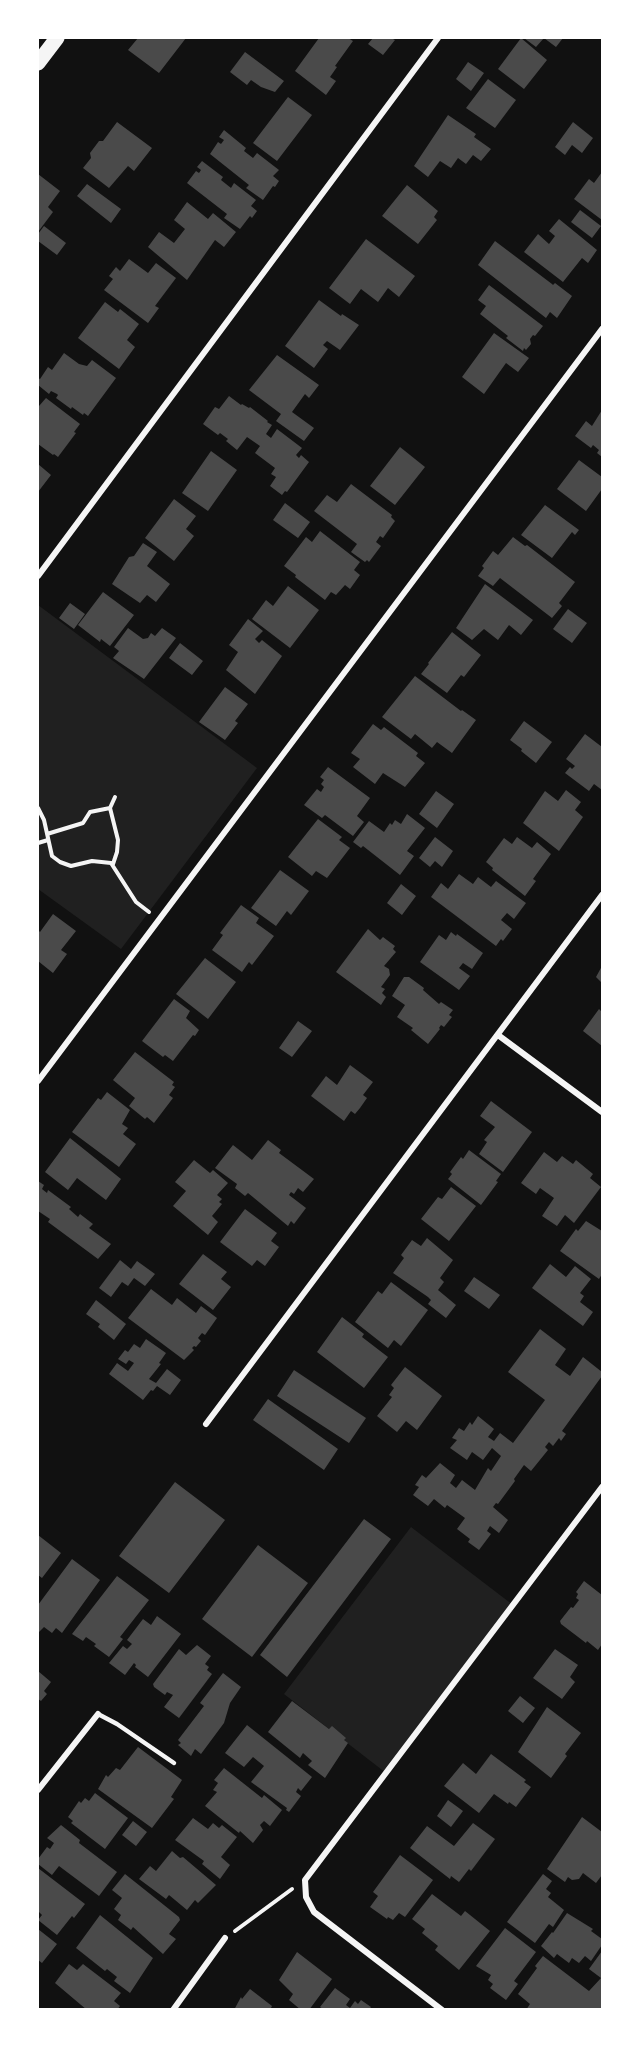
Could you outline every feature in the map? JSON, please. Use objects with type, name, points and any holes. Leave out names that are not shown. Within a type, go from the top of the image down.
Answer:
[{"type":"main road","points":[[38,63],[57,38]]},
{"type":"street","points":[[38,576],[438,38]]},
{"type":"street","points":[[38,1081],[603,329]]},
{"type":"street","points":[[207,1424],[603,895]]},
{"type":"street","points":[[498,1035],[603,1112]]},
{"type":"street","points":[[442,2010],[314,1912],[306,1897],[305,1880],[603,1487]]},
{"type":"street","points":[[38,1790],[98,1714]]},
{"type":"street","points":[[173,2010],[225,1938]]},
{"type":"lane","points":[[98,1714],[117,1724],[174,1763]]},
{"type":"path","points":[[112,864],[117,852],[118,840],[110,808],[115,797]]},
{"type":"path","points":[[38,808],[44,820],[52,856],[71,866],[92,861],[112,864],[136,902],[159,920]]},
{"type":"path","points":[[47,834],[83,823],[90,812],[110,808]]},
{"type":"path","points":[[38,843],[48,840]]},
{"type":"path","points":[[225,1938],[305,1880]]},
{"type":"shaded area","points":[[38,605],[257,768],[121,949],[38,889]]},
{"type":"shaded area","points":[[411,1527],[513,1605],[386,1773],[284,1694]]},
{"type":"building","points":[[138,38],[186,38],[159,73],[128,50]]},
{"type":"building","points":[[319,38],[348,38],[353,41],[335,66],[337,67],[330,77],[336,81],[326,95],[295,71]]},
{"type":"building","points":[[373,38],[395,40],[383,55],[368,44]]},
{"type":"building","points":[[521,38],[547,60],[524,89],[498,69]]},
{"type":"building","points":[[524,38],[544,38],[536,47]]},
{"type":"building","points":[[544,38],[563,38],[556,47]]},
{"type":"building","points":[[245,52],[284,81],[275,92],[251,80],[247,85],[230,72]]},
{"type":"building","points":[[468,62],[484,73],[471,91],[456,79]]},
{"type":"building","points":[[488,79],[516,100],[495,128],[466,108]]},
{"type":"building","points":[[288,97],[312,115],[277,161],[253,143]]},
{"type":"building","points":[[448,115],[476,134],[474,137],[491,149],[481,161],[473,155],[466,164],[458,158],[451,168],[440,161],[428,177],[414,166]]},
{"type":"building","points":[[117,122],[152,148],[134,171],[128,166],[109,188],[83,168],[91,158],[90,153],[99,141],[103,141]]},
{"type":"building","points":[[573,122],[593,138],[582,153],[572,145],[565,155],[555,147]]},
{"type":"building","points":[[224,130],[246,148],[244,151],[253,158],[257,153],[279,170],[273,176],[279,181],[263,200],[246,188],[249,185],[210,154],[218,142],[221,144],[224,140],[219,137]]},
{"type":"building","points":[[202,161],[223,177],[221,180],[231,188],[234,183],[256,200],[251,206],[257,211],[240,229],[224,218],[227,214],[187,183],[196,171],[199,173],[201,170],[197,167]]},
{"type":"building","points":[[602,172],[602,220],[574,199],[589,179],[594,183]]},
{"type":"building","points":[[38,174],[60,191],[48,207],[53,212],[38,232]]},
{"type":"building","points":[[87,184],[121,209],[111,223],[77,196]]},
{"type":"building","points":[[407,185],[438,211],[434,217],[437,220],[418,244],[382,216]]},
{"type":"building","points":[[187,202],[208,219],[213,213],[236,232],[224,247],[215,240],[187,280],[148,247],[159,232],[174,243],[185,229],[174,220]]},
{"type":"building","points":[[580,210],[601,226],[592,238],[571,222]]},
{"type":"building","points":[[559,219],[597,250],[588,263],[582,258],[563,282],[524,252],[538,234],[549,244],[555,236],[549,231]]},
{"type":"building","points":[[44,226],[66,243],[57,255],[38,241],[38,234]]},
{"type":"building","points":[[366,239],[415,276],[399,297],[388,288],[378,302],[361,289],[350,304],[329,288]]},
{"type":"building","points":[[495,241],[553,285],[555,283],[572,296],[557,318],[550,312],[546,318],[478,265]]},
{"type":"building","points":[[129,259],[148,273],[156,263],[176,278],[155,306],[159,308],[148,323],[104,290],[113,279],[109,276],[116,267],[120,271]]},
{"type":"building","points":[[489,285],[543,326],[530,339],[531,344],[526,350],[524,348],[523,351],[506,338],[508,336],[480,314],[486,306],[478,300]]},
{"type":"building","points":[[319,300],[341,316],[342,314],[359,325],[340,350],[327,341],[323,345],[328,349],[314,368],[285,346]]},
{"type":"building","points":[[105,302],[118,312],[120,309],[139,324],[127,340],[135,347],[119,369],[78,338]]},
{"type":"building","points":[[494,333],[529,358],[518,372],[506,363],[484,394],[462,377]]},
{"type":"building","points":[[64,353],[79,364],[87,366],[92,360],[116,378],[88,416],[72,407],[71,409],[56,398],[57,394],[51,391],[49,394],[38,385],[38,378],[40,379],[48,367],[52,370]]},
{"type":"building","points":[[277,355],[319,385],[309,398],[305,394],[292,412],[314,428],[304,441],[276,421],[281,414],[249,390]]},
{"type":"building","points":[[229,396],[241,405],[250,407],[272,425],[266,434],[271,438],[277,429],[302,448],[296,455],[299,458],[301,455],[309,462],[287,492],[285,491],[282,495],[270,486],[276,477],[271,474],[275,468],[255,453],[260,446],[247,437],[237,450],[226,441],[228,439],[203,424],[215,407],[219,409]]},
{"type":"building","points":[[46,398],[80,424],[58,457],[38,444],[38,405]]},
{"type":"building","points":[[602,410],[602,457],[593,445],[591,448],[575,436],[586,421],[592,426]]},
{"type":"building","points":[[400,447],[425,467],[395,505],[370,486]]},
{"type":"building","points":[[211,451],[237,470],[208,511],[182,493]]},
{"type":"building","points":[[579,460],[602,477],[602,489],[586,511],[557,489]]},
{"type":"building","points":[[38,464],[51,475],[38,492]]},
{"type":"building","points":[[351,484],[392,515],[395,521],[383,538],[380,536],[376,542],[381,546],[369,562],[367,560],[365,562],[351,552],[357,544],[314,511],[327,495],[337,502]]},
{"type":"building","points":[[174,499],[196,516],[186,529],[194,536],[174,561],[145,538]]},
{"type":"building","points":[[285,503],[310,522],[298,538],[273,520]]},
{"type":"building","points":[[545,505],[579,530],[575,535],[572,532],[552,558],[521,535]]},
{"type":"building","points":[[320,531],[360,562],[354,570],[360,575],[350,589],[345,585],[336,595],[331,592],[325,600],[284,566],[306,537],[312,542]]},
{"type":"building","points":[[513,537],[575,582],[559,603],[562,606],[552,618],[500,578],[493,586],[478,576],[493,551],[498,555]]},
{"type":"building","points":[[143,543],[157,552],[147,566],[170,584],[156,602],[147,595],[140,603],[112,584],[129,557],[134,556]]},
{"type":"building","points":[[485,584],[533,620],[521,635],[509,625],[498,640],[484,629],[472,640],[456,628]]},
{"type":"building","points":[[288,586],[319,610],[290,648],[252,619],[266,600],[273,606]]},
{"type":"building","points":[[103,592],[134,615],[110,646],[101,639],[100,642],[78,625]]},
{"type":"building","points":[[70,603],[85,614],[74,629],[59,618]]},
{"type":"building","points":[[568,609],[587,623],[572,643],[553,629]]},
{"type":"building","points":[[248,619],[263,631],[255,639],[259,643],[262,640],[282,656],[255,694],[226,670],[238,652],[229,645]]},
{"type":"building","points":[[128,628],[143,639],[148,638],[151,633],[155,636],[162,628],[176,638],[144,679],[113,658],[119,651],[114,647]]},
{"type":"building","points":[[452,632],[481,655],[464,677],[461,675],[447,693],[421,674]]},
{"type":"building","points":[[180,643],[203,661],[192,675],[169,658]]},
{"type":"building","points":[[415,676],[476,720],[452,753],[437,742],[432,748],[415,734],[411,739],[382,717]]},
{"type":"building","points":[[225,687],[248,704],[235,721],[238,723],[225,740],[199,722]]},
{"type":"building","points":[[524,721],[552,742],[536,763],[510,740]]},
{"type":"building","points":[[373,724],[381,730],[384,727],[418,753],[416,756],[425,763],[405,787],[383,773],[375,784],[353,767],[360,759],[351,753]]},
{"type":"building","points":[[585,734],[602,747],[602,790],[594,784],[589,791],[565,773],[570,767],[572,769],[575,766],[566,759]]},
{"type":"building","points":[[328,767],[370,798],[357,816],[364,822],[353,836],[325,815],[322,818],[304,805],[317,789],[321,792],[324,787],[321,784],[324,780],[320,777]]},
{"type":"building","points":[[566,790],[581,802],[575,810],[583,817],[559,851],[523,823],[545,791],[558,801]]},
{"type":"building","points":[[436,791],[454,804],[437,828],[419,814]]},
{"type":"building","points":[[407,814],[425,828],[407,851],[414,856],[400,875],[363,846],[361,848],[353,842],[369,821],[384,832],[395,820],[401,824]]},
{"type":"building","points":[[318,819],[342,837],[339,840],[350,848],[327,878],[316,871],[312,876],[288,857]]},
{"type":"building","points":[[435,837],[453,851],[442,867],[435,861],[430,867],[419,858]]},
{"type":"building","points":[[517,837],[532,848],[537,842],[551,854],[533,879],[536,881],[525,896],[492,870],[493,868],[486,862],[504,838],[512,844]]},
{"type":"building","points":[[280,870],[309,891],[291,915],[287,911],[276,926],[251,908]]},
{"type":"building","points":[[459,874],[473,884],[478,877],[491,887],[496,881],[526,903],[514,919],[507,913],[501,920],[512,929],[496,946],[431,897],[441,883],[448,889]]},
{"type":"building","points":[[401,884],[416,896],[402,915],[387,903]]},
{"type":"building","points":[[241,905],[259,918],[256,923],[274,936],[252,965],[249,962],[242,972],[212,950],[223,935],[220,933]]},
{"type":"building","points":[[53,914],[76,931],[61,950],[67,954],[53,973],[38,961],[38,930],[40,932]]},
{"type":"building","points":[[368,929],[380,940],[383,937],[395,946],[393,949],[396,952],[384,966],[389,969],[390,975],[381,987],[385,989],[382,993],[386,997],[381,1005],[336,972]]},
{"type":"building","points":[[451,932],[483,953],[472,969],[463,963],[459,968],[470,976],[459,990],[420,962],[439,935],[446,940]]},
{"type":"building","points":[[205,958],[236,982],[208,1019],[176,994]]},
{"type":"building","points":[[602,966],[602,983],[596,977]]},
{"type":"building","points":[[404,977],[409,977],[424,988],[423,990],[439,1004],[441,1002],[453,1010],[449,1015],[452,1017],[444,1027],[441,1025],[428,1044],[411,1030],[413,1028],[397,1017],[405,1005],[392,996]]},
{"type":"building","points":[[174,999],[190,1011],[186,1018],[199,1030],[173,1061],[165,1055],[163,1057],[142,1041]]},
{"type":"building","points":[[599,1009],[602,1012],[602,1046],[583,1031]]},
{"type":"building","points":[[298,1021],[312,1031],[292,1057],[279,1048]]},
{"type":"building","points":[[135,1052],[174,1082],[172,1085],[175,1087],[169,1095],[173,1098],[154,1123],[129,1106],[135,1098],[113,1080]]},
{"type":"building","points":[[350,1065],[373,1082],[363,1095],[367,1098],[360,1108],[355,1114],[351,1111],[344,1121],[311,1096],[326,1076],[337,1085]]},
{"type":"building","points":[[107,1092],[130,1110],[122,1124],[128,1128],[123,1134],[136,1144],[119,1167],[72,1132],[98,1098],[101,1100]]},
{"type":"building","points":[[491,1101],[532,1132],[503,1172],[479,1154],[487,1142],[484,1140],[495,1127],[480,1116]]},
{"type":"building","points":[[70,1138],[121,1179],[106,1200],[77,1178],[68,1190],[45,1172]]},
{"type":"building","points":[[268,1140],[281,1150],[279,1153],[314,1179],[303,1192],[298,1188],[294,1194],[291,1192],[289,1195],[306,1208],[294,1224],[291,1221],[288,1226],[248,1193],[245,1196],[235,1188],[237,1184],[215,1168],[233,1145],[252,1160]]},
{"type":"building","points":[[469,1150],[501,1174],[496,1181],[498,1182],[481,1205],[448,1179],[452,1174],[450,1172]]},
{"type":"building","points":[[544,1152],[557,1162],[562,1156],[573,1164],[576,1160],[593,1174],[590,1178],[601,1187],[574,1223],[565,1215],[557,1226],[542,1216],[554,1198],[540,1188],[536,1194],[521,1183]]},
{"type":"building","points":[[194,1160],[210,1173],[213,1170],[228,1183],[217,1195],[222,1199],[219,1202],[222,1204],[212,1216],[218,1222],[208,1235],[173,1206],[186,1191],[175,1182]]},
{"type":"building","points":[[38,1181],[44,1185],[42,1189],[47,1193],[48,1190],[71,1207],[69,1209],[78,1217],[80,1214],[93,1224],[89,1228],[111,1244],[98,1259],[48,1222],[50,1219],[38,1211]]},
{"type":"building","points":[[451,1187],[476,1206],[449,1241],[421,1219],[438,1197],[442,1199]]},
{"type":"building","points":[[245,1209],[277,1233],[271,1241],[279,1247],[265,1266],[257,1260],[252,1266],[220,1242]]},
{"type":"building","points":[[586,1221],[602,1231],[602,1274],[599,1279],[560,1251],[576,1229],[578,1231]]},
{"type":"building","points":[[427,1238],[453,1260],[440,1278],[444,1282],[438,1290],[456,1305],[446,1318],[428,1304],[431,1300],[428,1297],[393,1273],[404,1258],[401,1255],[412,1240],[421,1246]]},
{"type":"building","points":[[203,1254],[227,1272],[221,1279],[231,1287],[213,1310],[179,1284]]},
{"type":"building","points":[[120,1260],[131,1269],[137,1261],[155,1274],[145,1286],[134,1278],[128,1286],[122,1282],[111,1297],[99,1288]]},
{"type":"building","points":[[550,1264],[566,1277],[575,1266],[591,1279],[580,1293],[584,1296],[580,1302],[593,1312],[583,1326],[532,1288]]},
{"type":"building","points":[[474,1277],[500,1295],[489,1309],[464,1291]]},
{"type":"building","points":[[391,1282],[428,1310],[401,1346],[394,1340],[388,1348],[355,1322],[378,1291],[382,1294]]},
{"type":"building","points":[[151,1289],[172,1305],[177,1298],[196,1313],[201,1306],[217,1318],[205,1335],[202,1333],[198,1338],[201,1341],[192,1348],[194,1350],[184,1360],[128,1318]]},
{"type":"building","points":[[96,1300],[126,1324],[114,1340],[98,1327],[100,1324],[86,1314]]},
{"type":"building","points":[[342,1317],[364,1334],[362,1337],[388,1357],[364,1388],[317,1352]]},
{"type":"building","points":[[540,1329],[566,1349],[555,1365],[570,1376],[583,1357],[602,1372],[602,1376],[562,1431],[566,1434],[561,1441],[559,1438],[553,1446],[549,1442],[545,1447],[548,1450],[531,1471],[524,1465],[514,1479],[515,1481],[498,1504],[496,1503],[493,1507],[508,1520],[499,1533],[490,1526],[487,1531],[491,1534],[479,1550],[468,1542],[470,1539],[457,1529],[465,1518],[447,1505],[445,1508],[434,1499],[428,1506],[413,1495],[419,1487],[415,1485],[422,1475],[426,1478],[440,1463],[455,1475],[450,1483],[456,1488],[462,1480],[475,1490],[488,1468],[491,1471],[501,1456],[492,1448],[483,1460],[472,1452],[467,1460],[450,1448],[457,1440],[452,1438],[459,1428],[464,1431],[478,1416],[494,1429],[488,1437],[494,1441],[500,1433],[513,1443],[545,1400],[508,1372]]},
{"type":"building","points":[[146,1339],[166,1353],[159,1363],[161,1364],[149,1379],[156,1383],[167,1369],[181,1380],[170,1395],[157,1386],[143,1400],[109,1374],[117,1363],[128,1371],[134,1363],[129,1360],[126,1364],[118,1359],[134,1344],[140,1348]]},
{"type":"building","points":[[405,1367],[442,1396],[417,1430],[406,1421],[397,1432],[377,1416],[392,1397],[389,1395],[394,1388],[391,1385]]},
{"type":"building","points":[[294,1370],[366,1418],[349,1443],[277,1396]]},
{"type":"building","points":[[268,1399],[338,1449],[324,1470],[253,1420]]},
{"type":"building","points":[[175,1482],[225,1520],[169,1593],[119,1556]]},
{"type":"building","points":[[364,1519],[391,1539],[287,1677],[260,1655]]},
{"type":"building","points":[[38,1535],[61,1553],[42,1578],[38,1575]]},
{"type":"building","points":[[258,1545],[308,1583],[252,1657],[202,1619]]},
{"type":"building","points":[[72,1559],[100,1580],[62,1633],[56,1628],[52,1633],[44,1627],[38,1633],[38,1605]]},
{"type":"building","points":[[117,1576],[149,1600],[120,1637],[123,1639],[109,1657],[86,1637],[83,1641],[72,1634]]},
{"type":"building","points":[[584,1581],[602,1595],[602,1644],[598,1650],[560,1621],[579,1600],[576,1598],[578,1594],[576,1592]]},
{"type":"building","points":[[157,1616],[181,1634],[148,1677],[135,1667],[134,1663],[125,1675],[109,1663],[123,1646],[127,1649],[132,1644],[127,1640],[143,1619],[151,1625]]},
{"type":"building","points":[[197,1645],[211,1656],[205,1664],[209,1667],[207,1670],[212,1674],[179,1718],[164,1707],[173,1695],[167,1692],[165,1695],[153,1684],[179,1649],[186,1655]]},
{"type":"building","points":[[555,1649],[578,1665],[570,1677],[575,1682],[562,1699],[533,1678]]},
{"type":"building","points":[[38,1671],[51,1682],[44,1691],[47,1694],[41,1701],[38,1699]]},
{"type":"building","points":[[223,1673],[241,1687],[230,1703],[224,1723],[201,1754],[195,1749],[191,1756],[178,1745],[181,1743],[178,1740],[204,1706],[200,1703]]},
{"type":"building","points":[[520,1696],[535,1708],[523,1723],[508,1711]]},
{"type":"building","points":[[292,1701],[329,1729],[332,1726],[346,1738],[344,1740],[348,1743],[325,1778],[308,1765],[312,1761],[303,1753],[300,1758],[268,1732]]},
{"type":"building","points":[[547,1707],[581,1733],[551,1778],[518,1752]]},
{"type":"building","points":[[247,1725],[312,1777],[301,1791],[298,1788],[296,1792],[301,1796],[289,1812],[287,1808],[251,1782],[264,1766],[253,1757],[244,1767],[225,1753]]},
{"type":"building","points":[[138,1747],[182,1780],[171,1797],[174,1799],[152,1828],[98,1789],[106,1775],[108,1777],[116,1768],[120,1770]]},
{"type":"building","points":[[491,1754],[526,1780],[524,1782],[531,1787],[516,1807],[494,1794],[479,1813],[444,1786],[463,1763],[476,1774]]},
{"type":"building","points":[[224,1768],[262,1798],[264,1795],[282,1810],[270,1826],[264,1821],[260,1825],[263,1830],[253,1843],[205,1806],[217,1792],[213,1790],[218,1783],[214,1780]]},
{"type":"building","points":[[95,1793],[128,1818],[105,1849],[71,1823],[73,1821],[68,1817],[79,1801],[81,1803],[85,1798],[89,1801]]},
{"type":"building","points":[[448,1800],[463,1811],[451,1827],[437,1816]]},
{"type":"building","points":[[582,1817],[602,1832],[602,1875],[596,1883],[583,1873],[579,1879],[572,1880],[568,1877],[565,1882],[547,1869]]},
{"type":"building","points":[[193,1818],[208,1829],[213,1823],[219,1828],[222,1825],[237,1837],[221,1857],[230,1865],[220,1879],[202,1864],[204,1861],[175,1840]]},
{"type":"building","points":[[133,1821],[147,1832],[136,1846],[122,1835]]},
{"type":"building","points":[[473,1823],[495,1839],[471,1871],[469,1869],[459,1882],[451,1876],[450,1879],[410,1848],[427,1826],[454,1846]]},
{"type":"building","points":[[61,1825],[80,1840],[79,1843],[117,1872],[99,1896],[59,1866],[52,1875],[38,1864],[38,1859],[47,1847],[50,1849],[54,1843],[47,1838]]},
{"type":"building","points":[[172,1851],[180,1858],[183,1857],[216,1885],[198,1903],[195,1900],[187,1910],[169,1895],[166,1899],[139,1879],[150,1866],[156,1871]]},
{"type":"building","points":[[400,1855],[433,1880],[405,1917],[399,1913],[393,1920],[388,1917],[387,1919],[370,1907],[378,1896],[373,1892]]},
{"type":"building","points":[[38,1868],[85,1904],[57,1935],[38,1920],[42,1915],[38,1911]]},
{"type":"building","points":[[125,1874],[179,1917],[180,1920],[169,1934],[176,1939],[163,1954],[133,1927],[131,1930],[118,1920],[121,1915],[114,1909],[122,1898],[112,1890]]},
{"type":"building","points":[[543,1874],[552,1881],[546,1889],[551,1893],[548,1897],[564,1910],[553,1927],[549,1924],[535,1943],[507,1922]]},
{"type":"building","points":[[432,1894],[461,1916],[465,1911],[490,1931],[459,1970],[435,1950],[438,1946],[422,1933],[425,1929],[412,1919]]},
{"type":"building","points":[[567,1913],[593,1929],[591,1931],[602,1939],[602,1945],[591,1961],[585,1956],[579,1963],[572,1958],[569,1963],[557,1954],[554,1958],[541,1946]]},
{"type":"building","points":[[100,1915],[153,1958],[130,1993],[114,1981],[117,1977],[107,1969],[105,1971],[76,1948]]},
{"type":"building","points":[[505,1928],[536,1952],[514,1981],[518,1984],[506,2000],[490,1988],[493,1984],[488,1980],[491,1975],[476,1966]]},
{"type":"building","points":[[38,1929],[57,1944],[42,1963],[38,1960]]},
{"type":"building","points":[[602,1951],[601,2010],[526,2010],[530,2004],[518,1994],[543,1956],[589,1991],[601,1978],[589,1969]]},
{"type":"building","points":[[297,1952],[332,1979],[309,2010],[301,2010],[289,2000],[293,1994],[279,1980]]},
{"type":"building","points":[[69,1964],[77,1970],[83,1964],[121,1993],[114,2001],[120,2006],[117,2010],[87,2010],[55,1983]]},
{"type":"building","points":[[335,1988],[350,1999],[346,2005],[350,2008],[355,2001],[358,2004],[361,2000],[371,2007],[369,2010],[324,2010],[320,2007]]},
{"type":"building","points":[[250,1989],[274,2010],[234,2010],[241,1997],[242,1999]]}]
